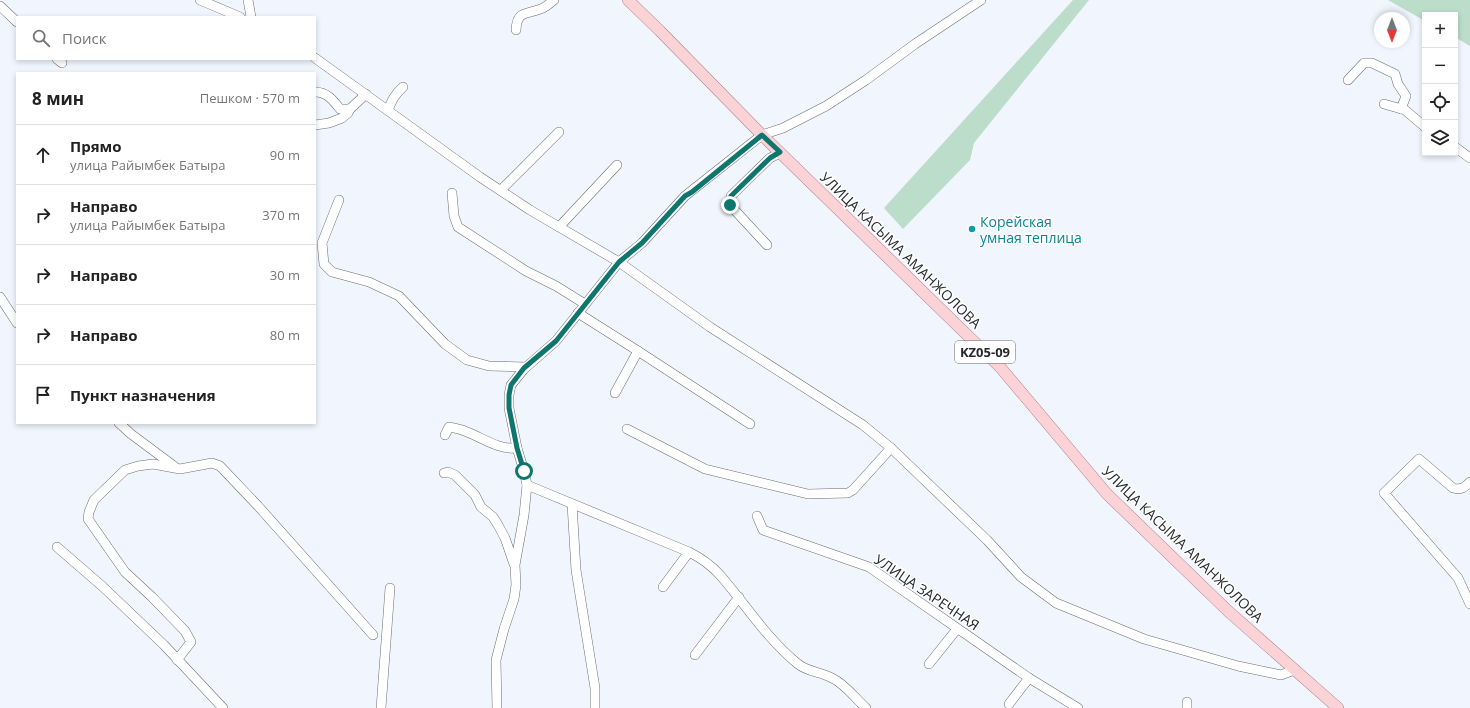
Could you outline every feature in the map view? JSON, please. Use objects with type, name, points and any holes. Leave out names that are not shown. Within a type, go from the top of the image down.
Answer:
[{"type":"main road","name":"УЛИЦА КАСЫМА АМАНЖОЛОВА","points":[[628,0],[762,135],[1000,367],[1108,494],[1228,611],[1338,708]]},
{"type":"street","points":[[200,0],[238,16]]},
{"type":"street","points":[[248,0],[251,16]]},
{"type":"street","points":[[516,30],[516,21],[521,14],[544,8],[554,0]]},
{"type":"street","points":[[497,708],[496,660],[504,628],[514,599],[516,585],[515,565],[524,515],[527,485],[517,448],[509,408],[511,385],[526,367],[556,341],[619,262],[642,243],[685,196],[692,192],[762,135],[783,128],[826,106],[979,1]]},
{"type":"street","points":[[1,9],[16,21]]},
{"type":"street","points":[[316,59],[480,177],[530,210],[619,262],[710,327],[863,425],[891,448],[987,540],[1021,577],[1056,603],[1151,641],[1238,666],[1282,674],[1294,670]]},
{"type":"street","points":[[1348,80],[1364,63],[1372,63],[1388,70],[1396,76],[1398,84],[1406,96],[1401,109]]},
{"type":"street","points":[[388,110],[396,93],[404,87]]},
{"type":"street","points":[[316,92],[324,93],[331,98],[340,109],[350,109]]},
{"type":"street","points":[[316,125],[329,123],[342,118],[366,94]]},
{"type":"street","points":[[1384,104],[1405,110],[1422,124]]},
{"type":"street","points":[[501,190],[559,132]]},
{"type":"street","points":[[1458,149],[1470,158]]},
{"type":"street","points":[[767,246],[730,205],[731,196],[770,158],[780,152]]},
{"type":"street","points":[[559,227],[617,165]]},
{"type":"street","points":[[452,193],[454,216],[458,227],[526,270],[585,304]]},
{"type":"street","points":[[339,200],[322,243],[324,264],[332,272],[369,282],[399,296],[445,344],[466,360],[489,366],[526,367]]},
{"type":"street","points":[[0,297],[16,322]]},
{"type":"street","points":[[578,313],[750,424]]},
{"type":"street","points":[[615,393],[638,351]]},
{"type":"street","points":[[120,424],[176,467]]},
{"type":"street","points":[[445,435],[449,427],[466,431],[497,445],[510,449],[517,448]]},
{"type":"street","points":[[627,429],[705,469],[808,494],[848,493],[853,490],[891,448]]},
{"type":"street","points":[[1470,482],[1459,490],[1453,488],[1419,459],[1384,493],[1458,578],[1470,604]]},
{"type":"street","points":[[177,660],[191,642],[188,637],[152,597],[125,572],[88,519],[94,500],[125,470],[138,466],[153,464],[176,467],[180,469],[212,463],[220,466],[258,506],[373,635]]},
{"type":"street","points":[[444,472],[455,475],[475,495],[481,508],[492,517],[505,538],[515,565]]},
{"type":"street","points":[[527,485],[689,552],[710,565],[739,597],[775,644],[800,665],[807,669],[830,676],[839,682],[866,708]]},
{"type":"street","points":[[572,504],[576,570],[596,688],[595,708]]},
{"type":"street","name":"УЛИЦА ЗАРЕЧНАЯ","points":[[756,516],[763,530],[869,567],[956,629],[1029,678],[1078,708]]},
{"type":"street","points":[[57,547],[102,586],[164,645],[223,708]]},
{"type":"street","points":[[663,587],[689,552]]},
{"type":"street","points":[[380,708],[390,588]]},
{"type":"street","points":[[695,654],[739,597]]},
{"type":"street","points":[[929,664],[956,629]]},
{"type":"street","points":[[1009,704],[1029,678]]},
{"type":"green space","points":[[1073,0],[1089,0],[974,143],[970,160],[903,229],[884,208]]},
{"type":"green space","points":[[1388,0],[1470,0],[1470,46],[1458,39],[1458,12],[1422,12],[1422,19]]},
{"type":"place","name":"Корейская умная теплица","points":[[972,229]]},
{"type":"route","points":[[524,471],[517,448],[509,408],[511,385],[524,368],[556,341],[619,262],[642,243],[685,196],[692,192],[762,135],[780,152],[770,158],[731,196],[730,205]]}]
